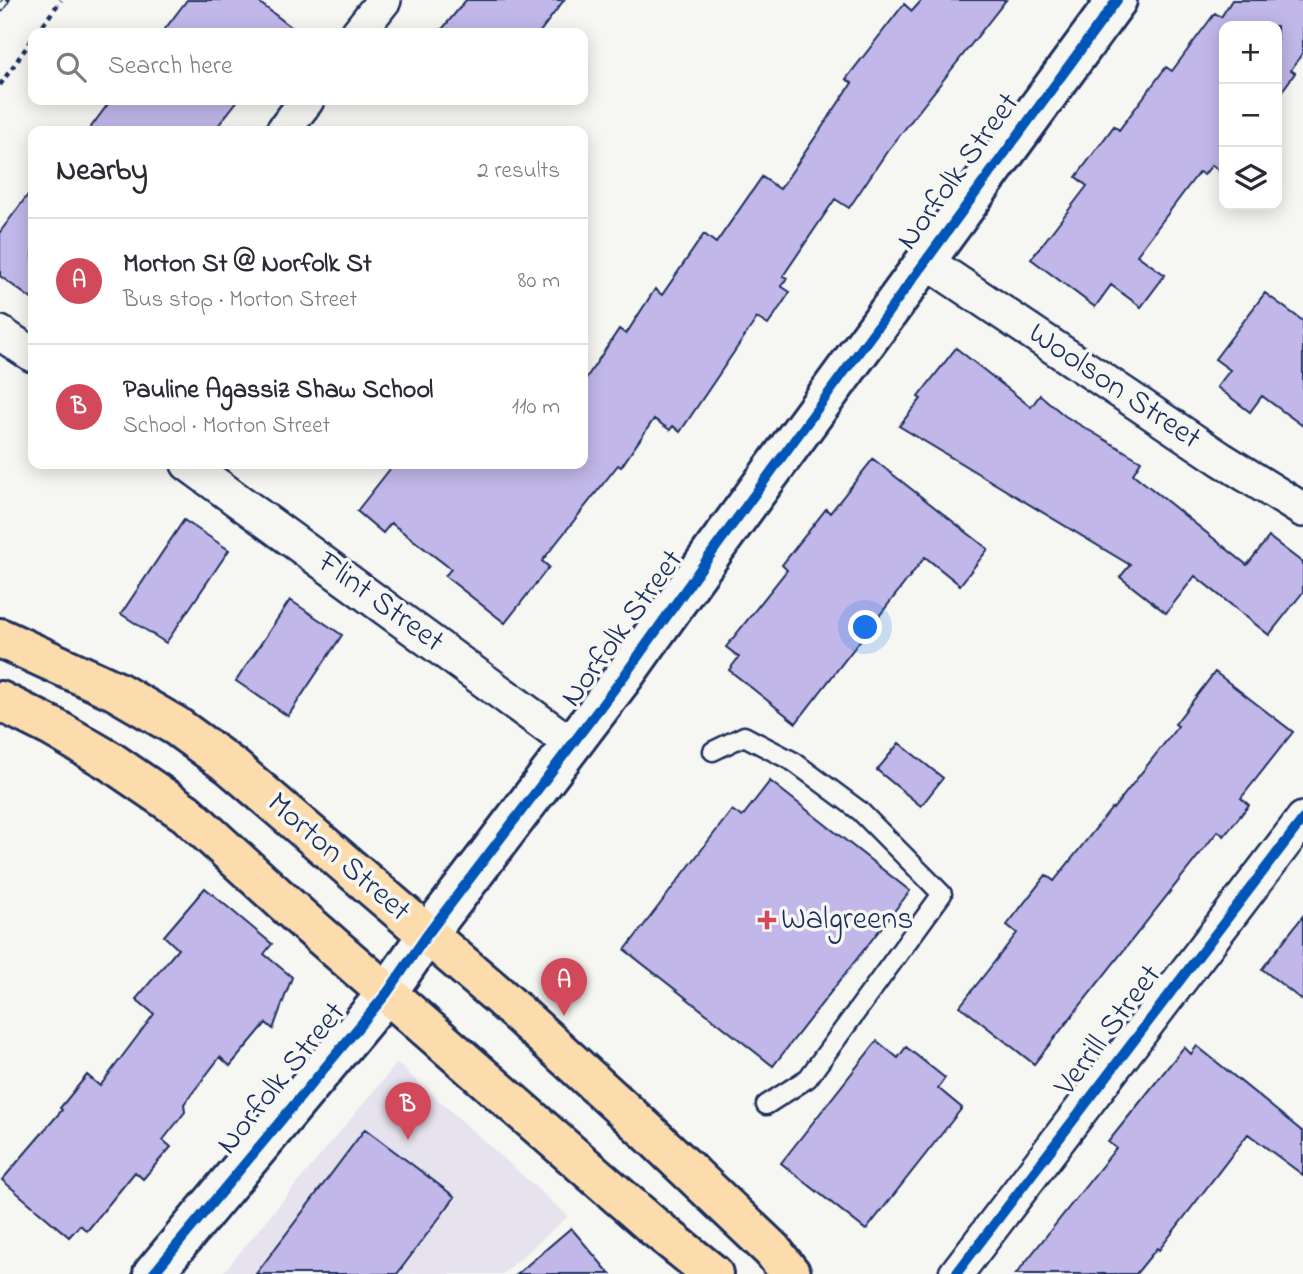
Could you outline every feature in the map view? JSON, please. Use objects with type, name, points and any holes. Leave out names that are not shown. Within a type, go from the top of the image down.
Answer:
[{"type":"highway","name":"Morton Street","points":[[0,638],[116,691],[188,734],[257,788],[508,1004],[722,1199],[772,1250],[791,1274]]},
{"type":"highway","points":[[0,701],[69,737],[166,798],[652,1224],[713,1274]]},
{"type":"main road","name":"Norfolk Street","points":[[153,1274],[387,993],[426,935],[571,744],[1117,0]]},
{"type":"street","points":[[362,28],[384,0]]},
{"type":"street","points":[[287,126],[303,105]]},
{"type":"street","name":"Woolson Street","points":[[927,262],[1221,459],[1303,510]]},
{"type":"street","points":[[0,333],[28,352]]},
{"type":"street","name":"Flint Street","points":[[195,469],[571,744]]},
{"type":"street","name":"Verrill Street","points":[[956,1274],[1303,819]]},
{"type":"lane","points":[[713,751],[744,736],[794,762],[860,811],[942,894],[808,1078],[766,1105]]},
{"type":"path","points":[[41,28],[61,0]]},
{"type":"path","points":[[0,85],[28,45]]},
{"type":"shaded area","points":[[397,1063],[568,1216],[503,1274],[222,1274]]},
{"type":"building","points":[[187,0],[256,0],[292,28],[166,28]]},
{"type":"building","points":[[466,0],[564,0],[543,28],[443,28]]},
{"type":"building","points":[[922,0],[1006,0],[886,153],[849,208],[835,199],[783,276],[787,278],[781,286],[790,292],[768,325],[757,318],[680,432],[673,426],[670,430],[654,419],[621,467],[618,465],[542,561],[549,567],[505,623],[445,576],[451,569],[391,523],[383,533],[357,511],[390,469],[588,469],[588,376],[619,329],[626,334],[655,289],[662,295],[704,234],[716,243],[762,177],[780,189],[852,83],[846,79],[904,4],[912,11]]},
{"type":"building","points":[[1232,0],[1303,0],[1303,52],[1291,70],[1295,73],[1282,91],[1282,21],[1219,21],[1219,170],[1212,165],[1204,175],[1199,172],[1137,255],[1165,275],[1141,307],[1111,285],[1095,307],[1031,259],[1087,186],[1076,177],[1114,126],[1119,130],[1166,67],[1172,71],[1215,13],[1221,17]]},
{"type":"building","points":[[107,105],[234,105],[218,126],[92,126]]},
{"type":"building","points":[[28,195],[28,296],[0,276],[0,232]]},
{"type":"building","points":[[1265,293],[1303,321],[1303,426],[1262,396],[1250,412],[1217,387],[1230,370],[1215,359]]},
{"type":"building","points":[[956,348],[1031,407],[1040,395],[1065,416],[1141,461],[1133,474],[1247,565],[1269,537],[1303,563],[1303,592],[1269,635],[1195,576],[1166,613],[1120,577],[1130,565],[899,426]]},
{"type":"building","points":[[873,459],[988,549],[960,585],[925,557],[796,723],[729,670],[739,657],[726,647],[787,570],[782,565],[826,509],[830,513]]},
{"type":"building","points":[[184,520],[229,550],[166,643],[121,614]]},
{"type":"building","points":[[290,600],[342,635],[288,716],[236,681]]},
{"type":"building","points":[[1215,672],[1293,732],[1241,798],[1249,805],[1224,836],[1218,831],[1034,1064],[960,1006],[1017,933],[1007,925],[1046,875],[1054,881],[1178,726],[1175,724]]},
{"type":"building","points":[[899,743],[943,778],[921,806],[877,770]]},
{"type":"building","name":"Walgreens","points":[[770,781],[910,891],[773,1066],[625,950],[732,810],[742,817]]},
{"type":"building","points":[[205,888],[272,944],[264,954],[292,977],[273,1029],[266,1023],[230,1066],[220,1057],[184,1104],[185,1112],[163,1140],[171,1147],[143,1179],[135,1172],[87,1231],[80,1225],[69,1237],[2,1180],[62,1110],[60,1108],[87,1075],[100,1086],[154,1014],[136,999],[178,949],[164,936]]},
{"type":"building","points":[[1303,916],[1303,1001],[1262,969]]},
{"type":"building","points":[[877,1041],[898,1058],[906,1047],[945,1078],[938,1088],[962,1108],[866,1230],[781,1163]]},
{"type":"building","points":[[1197,1046],[1303,1132],[1303,1175],[1248,1134],[1159,1250],[1157,1248],[1136,1274],[1016,1274],[1116,1148],[1108,1142],[1184,1047],[1191,1054]]},
{"type":"building","points":[[365,1129],[455,1197],[397,1274],[256,1274]]},
{"type":"building","points":[[571,1228],[610,1274],[517,1274]]},
{"type":"railway","points":[[0,9],[6,0]]},
{"type":"cycle path","points":[[153,1274],[387,993],[427,935],[624,676],[1117,0]]},
{"type":"cycle path","points":[[956,1274],[1303,819]]},
{"type":"place","name":"Walgreens","points":[[767,920]]},
{"type":"place","name":"Morton St @ Norfolk St","points":[[564,1016]]},
{"type":"place","name":"Pauline Agassiz Shaw School","points":[[408,1140]]}]
